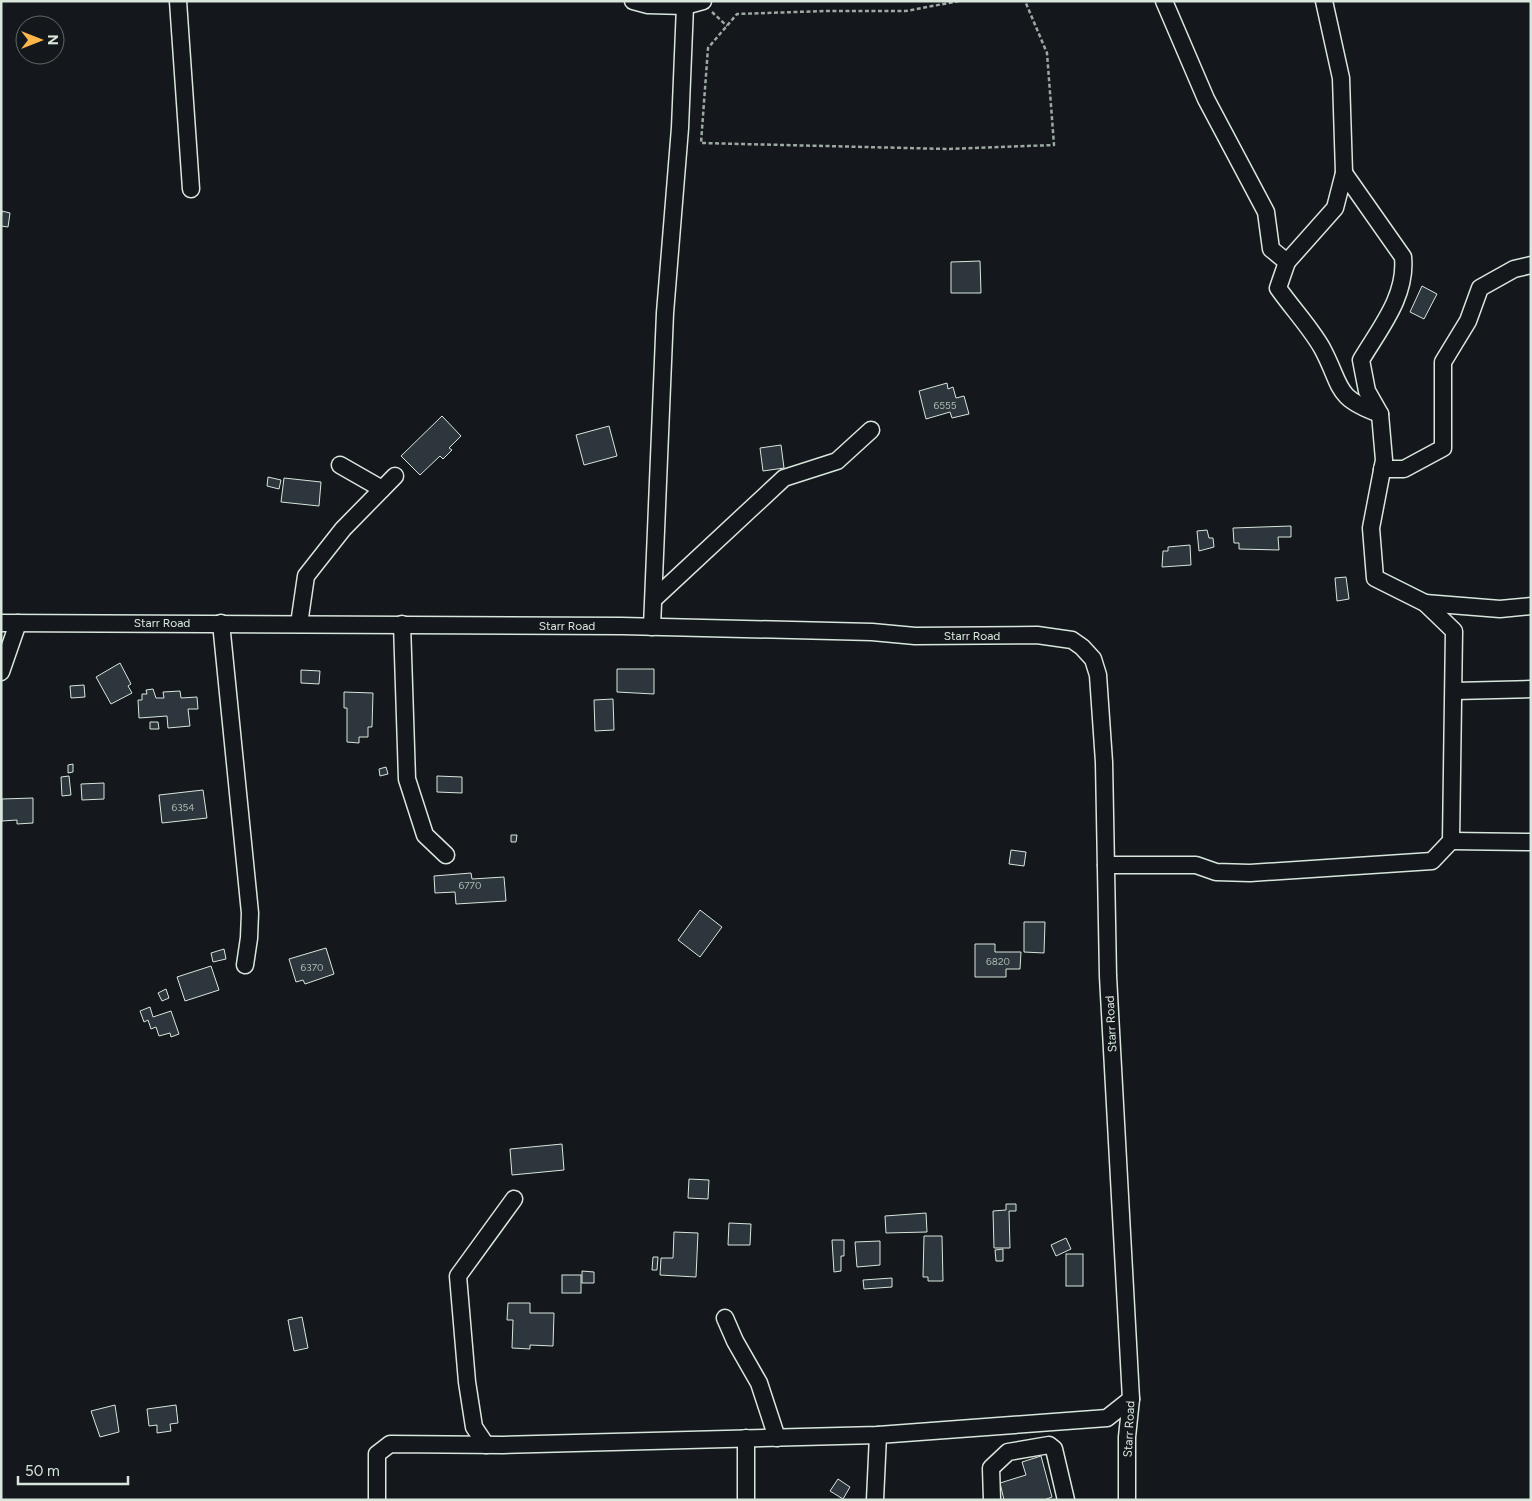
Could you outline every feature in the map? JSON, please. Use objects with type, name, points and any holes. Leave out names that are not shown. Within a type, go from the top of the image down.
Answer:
[{"type":"street","points":[[178,1],[190,189]]},
{"type":"street","points":[[633,1],[648,5],[702,2]]},
{"type":"street","points":[[1164,1],[1206,99],[1266,212],[1271,249],[1287,262]]},
{"type":"street","points":[[1324,1],[1341,78],[1344,173],[1335,208],[1287,262],[1278,288],[1321,347],[1342,392],[1356,405],[1380,414]]},
{"type":"street","points":[[652,627],[665,313],[680,128],[685,4]]},
{"type":"street","points":[[1106,865],[1196,865],[1216,872],[1250,873],[1432,862],[1451,841],[1454,631],[1425,603],[1375,578],[1372,528],[1384,460],[1380,414],[1367,391],[1361,360],[1399,295],[1404,274],[1403,257],[1344,173]]},
{"type":"street","points":[[1382,469],[1404,469],[1443,448],[1443,362],[1468,321],[1480,288],[1514,268],[1531,265]]},
{"type":"street","points":[[654,599],[784,478],[838,462],[871,430]]},
{"type":"street","points":[[340,465],[382,489]]},
{"type":"street","points":[[299,624],[306,576],[343,529],[395,476]]},
{"type":"street","points":[[1425,603],[1500,609],[1531,606]]},
{"type":"street","name":"Starr Road","points":[[1,623],[402,624],[872,632],[915,636],[1037,635],[1072,640],[1082,647],[1093,659],[1098,675],[1104,762],[1108,976],[1132,1399],[1127,1437],[1127,1500]]},
{"type":"street","points":[[1,672],[18,623]]},
{"type":"street","points":[[221,623],[250,913],[245,965]]},
{"type":"street","points":[[402,624],[407,779],[425,835],[446,855]]},
{"type":"street","points":[[1454,691],[1531,690]]},
{"type":"street","points":[[1451,841],[1531,842]]},
{"type":"street","points":[[486,1445],[474,1427],[467,1382],[458,1276],[514,1199]]},
{"type":"street","points":[[726,1318],[735,1341],[758,1383],[778,1438]]},
{"type":"street","points":[[377,1500],[377,1454],[390,1444],[486,1445],[878,1435],[1107,1418],[1132,1399]]},
{"type":"street","points":[[1005,1425],[1008,1452]]},
{"type":"street","points":[[875,1500],[878,1435]]},
{"type":"street","points":[[746,1438],[746,1500]]},
{"type":"street","points":[[992,1500],[991,1468],[1008,1452],[1049,1445],[1054,1450],[1066,1500]]},
{"type":"path","points":[[959,1],[906,11],[737,14],[708,48],[701,143],[948,149],[1054,145],[1047,53],[1025,1]]},
{"type":"path","points":[[702,2],[727,26]]},
{"type":"building","points":[[2,211],[10,213],[8,227],[1,226]]},
{"type":"building","points":[[980,261],[981,293],[951,293],[951,262]]},
{"type":"building","points":[[1422,286],[1437,294],[1424,319],[1410,312]]},
{"type":"building","points":[[947,383],[948,389],[953,387],[956,398],[964,396],[969,414],[952,418],[950,412],[926,419],[919,391]]},
{"type":"building","points":[[442,416],[461,436],[449,448],[452,450],[443,459],[440,456],[420,475],[401,456]]},
{"type":"building","points":[[609,426],[617,456],[584,465],[576,435]]},
{"type":"building","points":[[781,445],[784,468],[763,471],[760,448]]},
{"type":"building","points":[[268,477],[281,480],[279,489],[267,486]]},
{"type":"building","points":[[284,478],[321,482],[319,506],[281,502]]},
{"type":"building","points":[[1291,526],[1291,537],[1278,537],[1279,550],[1239,549],[1239,543],[1234,543],[1233,528]]},
{"type":"building","points":[[1207,530],[1209,538],[1213,538],[1214,547],[1199,551],[1197,531]]},
{"type":"building","points":[[1190,545],[1191,565],[1162,567],[1163,551],[1168,551],[1168,547]]},
{"type":"building","points":[[1346,577],[1349,599],[1337,601],[1335,578]]},
{"type":"building","points":[[120,663],[131,684],[128,686],[132,693],[111,704],[96,677]]},
{"type":"building","points":[[617,669],[654,669],[654,694],[617,692]]},
{"type":"building","points":[[301,670],[320,671],[319,684],[301,683]]},
{"type":"building","points":[[84,685],[85,697],[71,698],[70,686]]},
{"type":"building","points":[[153,689],[156,698],[164,698],[163,692],[180,691],[181,698],[197,697],[198,709],[188,709],[190,726],[168,728],[167,716],[139,718],[138,700],[142,700],[142,694],[147,694],[146,690]]},
{"type":"building","points":[[344,692],[373,693],[372,727],[368,727],[368,737],[359,737],[359,743],[347,742],[347,708],[344,708]]},
{"type":"building","points":[[613,699],[614,730],[595,731],[594,700]]},
{"type":"building","points":[[150,722],[158,722],[159,729],[150,729]]},
{"type":"building","points":[[73,764],[73,772],[68,773],[68,765]]},
{"type":"building","points":[[386,767],[388,774],[380,776],[379,769]]},
{"type":"building","points":[[69,776],[71,795],[62,796],[61,777]]},
{"type":"building","points":[[437,776],[462,777],[462,793],[437,792]]},
{"type":"building","points":[[104,783],[104,799],[82,800],[81,784]]},
{"type":"building","points":[[203,790],[207,818],[162,823],[159,795]]},
{"type":"building","points":[[33,798],[33,823],[17,824],[17,820],[2,821],[2,799]]},
{"type":"building","points":[[511,835],[517,835],[516,842],[511,842]]},
{"type":"building","points":[[1011,850],[1026,852],[1024,866],[1009,864]]},
{"type":"building","points":[[471,873],[472,879],[504,877],[506,901],[456,904],[455,892],[435,893],[434,876]]},
{"type":"building","points":[[700,910],[722,927],[700,957],[678,940]]},
{"type":"building","points":[[1024,922],[1045,922],[1044,953],[1024,952]]},
{"type":"building","points":[[975,944],[995,944],[995,952],[1021,952],[1020,969],[1006,969],[1006,977],[975,977]]},
{"type":"building","points":[[326,948],[334,974],[305,984],[303,980],[296,982],[289,959]]},
{"type":"building","points":[[224,949],[226,959],[213,962],[211,953]]},
{"type":"building","points":[[211,966],[219,990],[185,1001],[177,977]]},
{"type":"building","points":[[166,989],[169,998],[162,1001],[158,993]]},
{"type":"building","points":[[150,1007],[153,1017],[171,1011],[179,1034],[171,1037],[170,1033],[159,1036],[156,1027],[151,1029],[148,1020],[144,1022],[140,1011]]},
{"type":"building","points":[[562,1144],[564,1170],[512,1175],[510,1149]]},
{"type":"building","points":[[689,1179],[709,1180],[708,1199],[688,1198]]},
{"type":"building","points":[[1006,1204],[1016,1204],[1016,1211],[1009,1211],[1010,1248],[994,1248],[993,1211],[1006,1210]]},
{"type":"building","points":[[926,1213],[927,1232],[886,1233],[885,1216]]},
{"type":"building","points":[[729,1223],[751,1224],[750,1245],[728,1245]]},
{"type":"building","points":[[674,1232],[698,1233],[696,1277],[660,1275],[661,1258],[673,1258]]},
{"type":"building","points":[[924,1236],[942,1236],[943,1281],[928,1281],[928,1277],[923,1277]]},
{"type":"building","points":[[1066,1238],[1071,1249],[1056,1256],[1051,1245]]},
{"type":"building","points":[[832,1240],[844,1240],[844,1256],[841,1256],[841,1271],[834,1272]]},
{"type":"building","points":[[880,1241],[880,1265],[857,1267],[855,1242]]},
{"type":"building","points":[[1003,1249],[1003,1261],[996,1261],[995,1250]]},
{"type":"building","points":[[1066,1254],[1083,1254],[1083,1286],[1066,1286]]},
{"type":"building","points":[[653,1257],[658,1257],[657,1270],[652,1270]]},
{"type":"building","points":[[582,1271],[594,1272],[594,1283],[582,1283]]},
{"type":"building","points":[[562,1275],[581,1275],[581,1293],[562,1293]]},
{"type":"building","points":[[892,1278],[892,1287],[864,1289],[863,1280]]},
{"type":"building","points":[[508,1303],[530,1303],[530,1313],[554,1313],[553,1346],[530,1345],[530,1349],[512,1348],[513,1320],[507,1320]]},
{"type":"building","points":[[302,1317],[308,1348],[294,1351],[288,1320]]},
{"type":"building","points":[[115,1405],[119,1432],[100,1437],[91,1411]]},
{"type":"building","points":[[176,1405],[178,1423],[170,1424],[171,1431],[157,1433],[157,1425],[149,1426],[147,1409]]},
{"type":"building","points":[[1041,1456],[1052,1497],[1044,1500],[1004,1500],[1000,1483],[1026,1475],[1022,1462]]},
{"type":"building","points":[[838,1479],[850,1487],[843,1499],[830,1491]]}]
